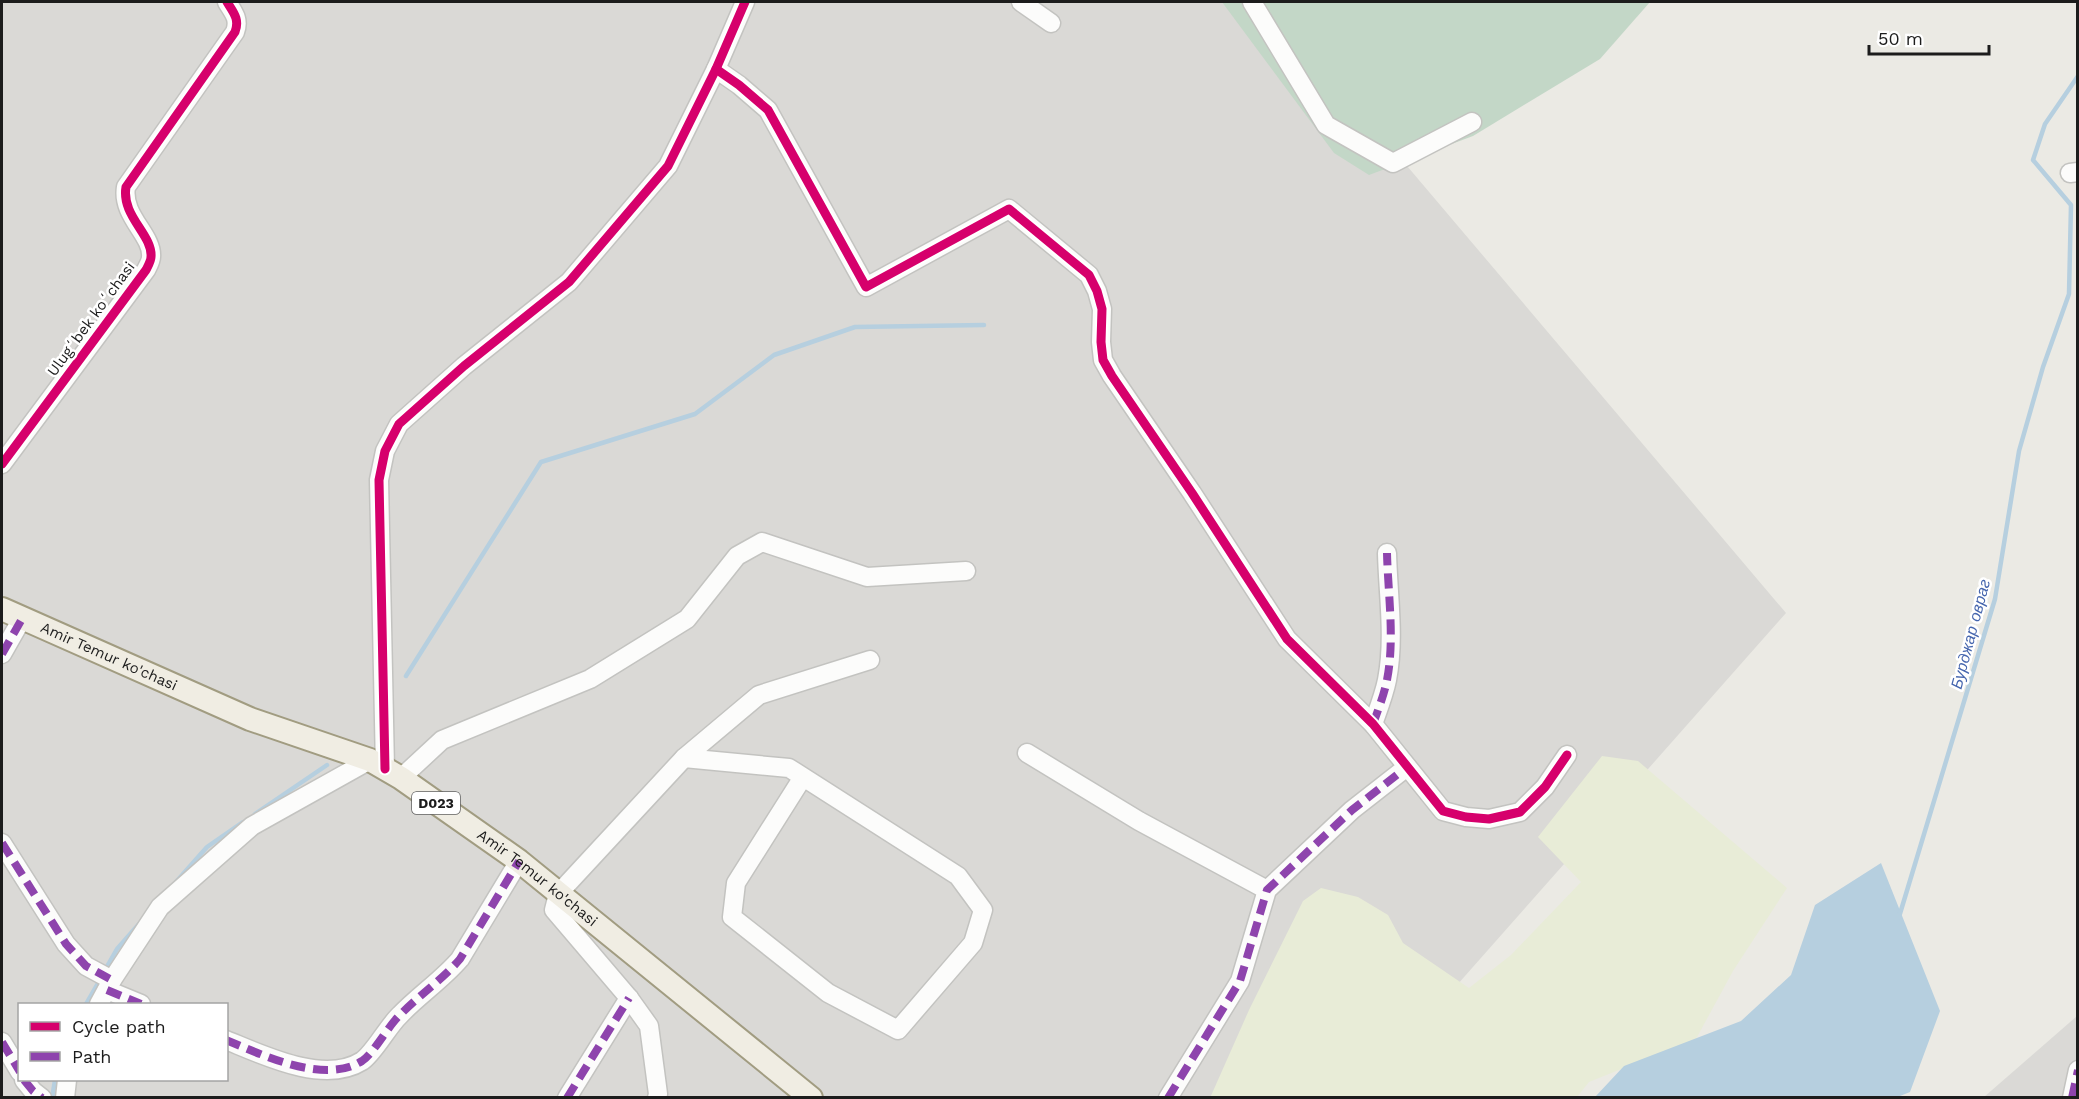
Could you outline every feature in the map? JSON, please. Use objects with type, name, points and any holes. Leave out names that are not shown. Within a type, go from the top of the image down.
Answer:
[{"type":"main road","name":"Amir Temur ko'chasi","points":[[2,609],[250,718],[386,769],[519,861],[811,1098]]},
{"type":"street","name":"Ulugʻbek koʻchasi","points":[[2,464],[146,270],[151,259],[151,249],[127,206],[124,195],[126,187],[235,32],[238,25],[237,18],[227,2]]},
{"type":"street","points":[[386,769],[379,480],[385,451],[399,424],[464,366],[569,282],[668,166],[716,69],[745,2]]},
{"type":"street","points":[[1021,2],[1051,23]]},
{"type":"street","points":[[1252,2],[1326,125],[1392,163],[1472,122]]},
{"type":"street","points":[[716,69],[740,85],[768,110],[866,287],[1010,209],[1089,275],[1102,309],[1103,360],[1112,376],[1287,639],[1373,724],[1443,811],[1466,817],[1489,819],[1520,812],[1545,787],[1567,755]]},
{"type":"street","points":[[104,985],[160,906],[252,826],[386,769],[442,740],[590,679],[687,619],[737,556],[762,542],[867,577],[966,571]]},
{"type":"street","points":[[1373,724],[1382,702],[1390,643],[1387,553]]},
{"type":"street","points":[[2,654],[23,617]]},
{"type":"street","points":[[657,1098],[649,1026],[629,998],[554,910],[558,894],[684,758],[759,695],[870,660]]},
{"type":"street","points":[[1027,753],[1139,821],[1267,890]]},
{"type":"street","points":[[684,758],[789,768],[958,876],[983,910],[973,943],[898,1030],[828,993],[732,917],[736,883],[803,777]]},
{"type":"street","points":[[1168,1098],[1240,981],[1267,890],[1352,810],[1407,767]]},
{"type":"street","points":[[2,843],[66,944],[104,985],[137,1003]]},
{"type":"street","points":[[228,1041],[278,1061],[303,1067],[330,1069],[347,1067],[362,1061],[400,1014],[449,972],[460,958],[519,861]]},
{"type":"street","points":[[567,1098],[629,998]]},
{"type":"street","points":[[2,1042],[18,1069]]},
{"type":"street","points":[[2072,1098],[2078,1070]]},
{"type":"street","points":[[25,1081],[42,1098]]},
{"type":"street","points":[[65,1098],[67,1081]]},
{"type":"shaded area","points":[[2,2],[1268,2],[1786,613],[1358,1097],[2,1098]]},
{"type":"shaded area","points":[[2077,1016],[2077,1097],[1984,1097]]},
{"type":"green space","points":[[1222,2],[1650,2],[1600,59],[1473,136],[1369,175],[1334,153]]},
{"type":"green space","points":[[1602,756],[1638,761],[1787,888],[1733,971],[1696,1039],[1589,1082],[1577,1097],[1210,1098],[1249,1010],[1303,901],[1321,888],[1358,897],[1388,915],[1403,943],[1469,988],[1511,955],[1581,882],[1538,837]]},
{"type":"water","points":[[1881,863],[1940,1011],[1910,1092],[1895,1098],[1595,1097],[1624,1066],[1741,1021],[1791,975],[1815,905]]},
{"type":"waterway","name":"Бурджар овраг","points":[[1899,917],[1995,599],[2019,451],[2043,367],[2069,294],[2071,205],[2033,160],[2045,124],[2078,76]]},
{"type":"waterway","points":[[406,676],[541,462],[695,414],[774,355],[855,327],[984,325]]},
{"type":"waterway","points":[[255,814],[327,765]]},
{"type":"waterway","points":[[176,882],[207,847],[243,822]]},
{"type":"waterway","points":[[105,970],[117,949],[139,924]]},
{"type":"waterway","points":[[87,1003],[101,978]]},
{"type":"waterway","points":[[52,1098],[55,1081]]},
{"type":"marked path","points":[[1373,724],[1387,680],[1391,649],[1387,553]]},
{"type":"marked path","points":[[2,654],[23,617]]},
{"type":"marked path","points":[[1168,1098],[1240,981],[1267,890],[1352,810],[1407,767]]},
{"type":"marked path","points":[[2,843],[66,944],[86,966],[112,980]]},
{"type":"marked path","points":[[228,1041],[275,1060],[312,1069],[347,1068],[362,1061],[400,1015],[460,959],[519,861]]},
{"type":"marked path","points":[[107,990],[139,1003]]},
{"type":"marked path","points":[[567,1098],[629,998]]},
{"type":"marked path","points":[[2,1042],[18,1069]]},
{"type":"marked path","points":[[2072,1098],[2078,1070]]},
{"type":"marked path","points":[[25,1081],[42,1098]]},
{"type":"cycle path","points":[[2,464],[146,270],[151,259],[150,249],[128,207],[126,187],[235,32],[236,19],[227,2]]},
{"type":"cycle path","points":[[385,769],[379,480],[385,451],[399,424],[464,366],[569,282],[668,166],[716,69],[745,2]]},
{"type":"cycle path","points":[[716,69],[768,110],[866,287],[1009,209],[1089,275],[1102,309],[1103,360],[1112,376],[1287,639],[1373,724],[1443,811],[1466,817],[1489,819],[1520,812],[1545,787],[1567,755]]}]
